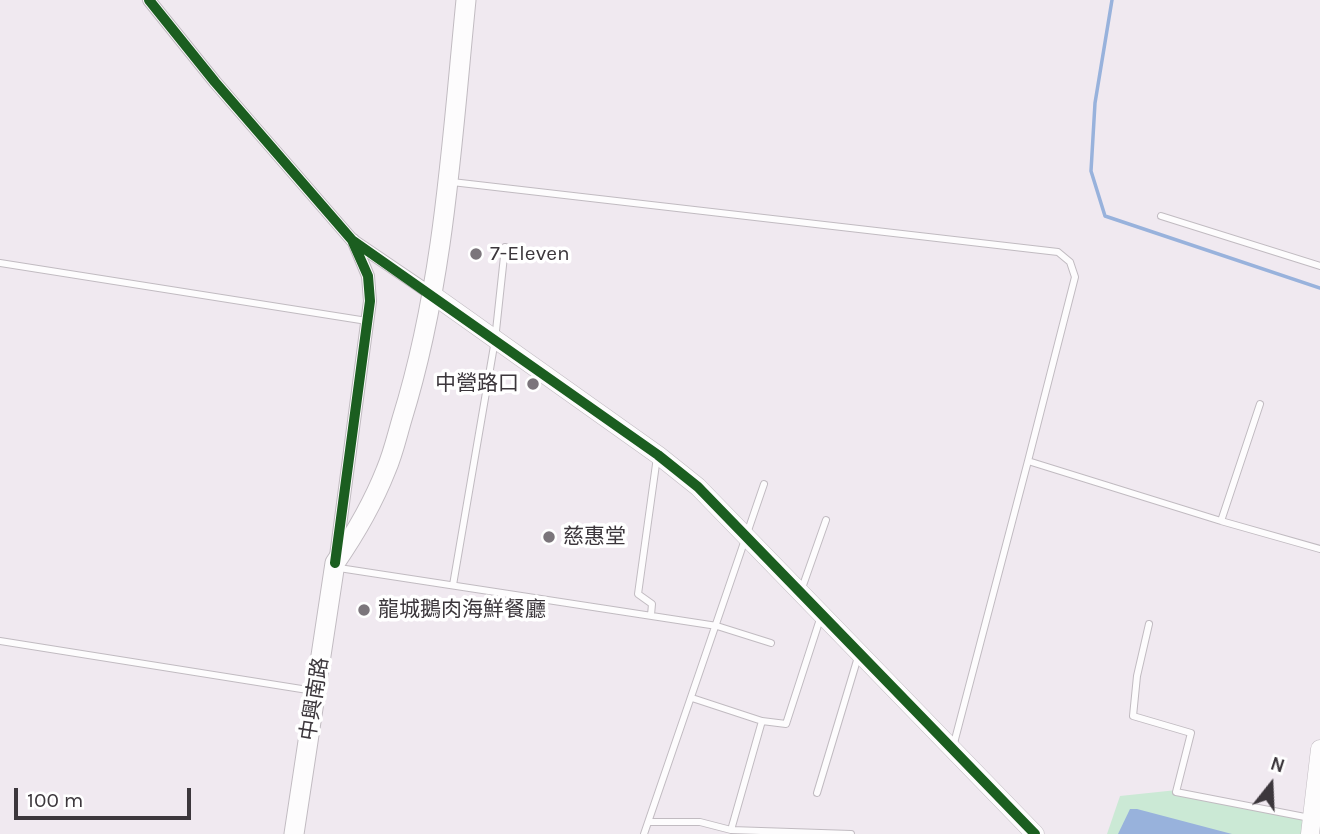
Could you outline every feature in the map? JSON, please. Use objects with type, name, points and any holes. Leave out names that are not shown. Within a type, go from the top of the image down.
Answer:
[{"type":"main road","points":[[335,566],[357,530],[386,470],[411,390],[433,295],[448,181],[466,0]]},
{"type":"main road","name":"中興南路","points":[[294,834],[335,566]]},
{"type":"street","points":[[149,0],[215,82],[352,240],[433,295],[698,487],[1035,834]]},
{"type":"street","points":[[335,566],[369,321],[368,276],[352,240]]},
{"type":"street","points":[[1310,826],[1320,749]]},
{"type":"lane","points":[[448,181],[1058,252],[1070,262],[1075,277],[953,748]]},
{"type":"lane","points":[[1161,216],[1320,266]]},
{"type":"lane","points":[[453,585],[495,340],[506,247]]},
{"type":"lane","points":[[0,263],[369,321]]},
{"type":"lane","points":[[1221,521],[1260,404]]},
{"type":"lane","points":[[651,615],[652,604],[639,594],[658,456]]},
{"type":"lane","points":[[1028,461],[1320,549]]},
{"type":"lane","points":[[644,834],[764,484]]},
{"type":"lane","points":[[800,593],[826,520]]},
{"type":"lane","points":[[335,566],[717,625],[771,643]]},
{"type":"lane","points":[[692,698],[762,721],[786,724],[822,614]]},
{"type":"lane","points":[[1149,624],[1137,676],[1133,716],[1191,733],[1176,792],[1310,826]]},
{"type":"lane","points":[[0,641],[316,692]]},
{"type":"lane","points":[[817,793],[859,652]]},
{"type":"lane","points":[[731,830],[762,721]]},
{"type":"lane","points":[[649,822],[700,822],[731,830],[770,833],[850,834]]},
{"type":"green space","points":[[1177,790],[1311,818],[1310,834],[1107,834],[1120,796]]},
{"type":"water","points":[[1130,809],[1137,809],[1232,834],[1118,834]]},
{"type":"waterway","points":[[1112,0],[1095,103],[1091,171],[1105,216],[1320,288]]},
{"type":"cycle path","points":[[149,0],[215,82],[352,240],[658,455],[698,487],[1035,834]]},
{"type":"cycle path","points":[[335,563],[370,301],[368,276],[352,240]]},
{"type":"place","name":"7-Eleven","points":[[476,254]]},
{"type":"place","name":"中營路口","points":[[533,384]]},
{"type":"place","name":"慈惠堂","points":[[549,537]]},
{"type":"place","name":"龍城鵝肉海鮮餐廳","points":[[364,610]]}]
